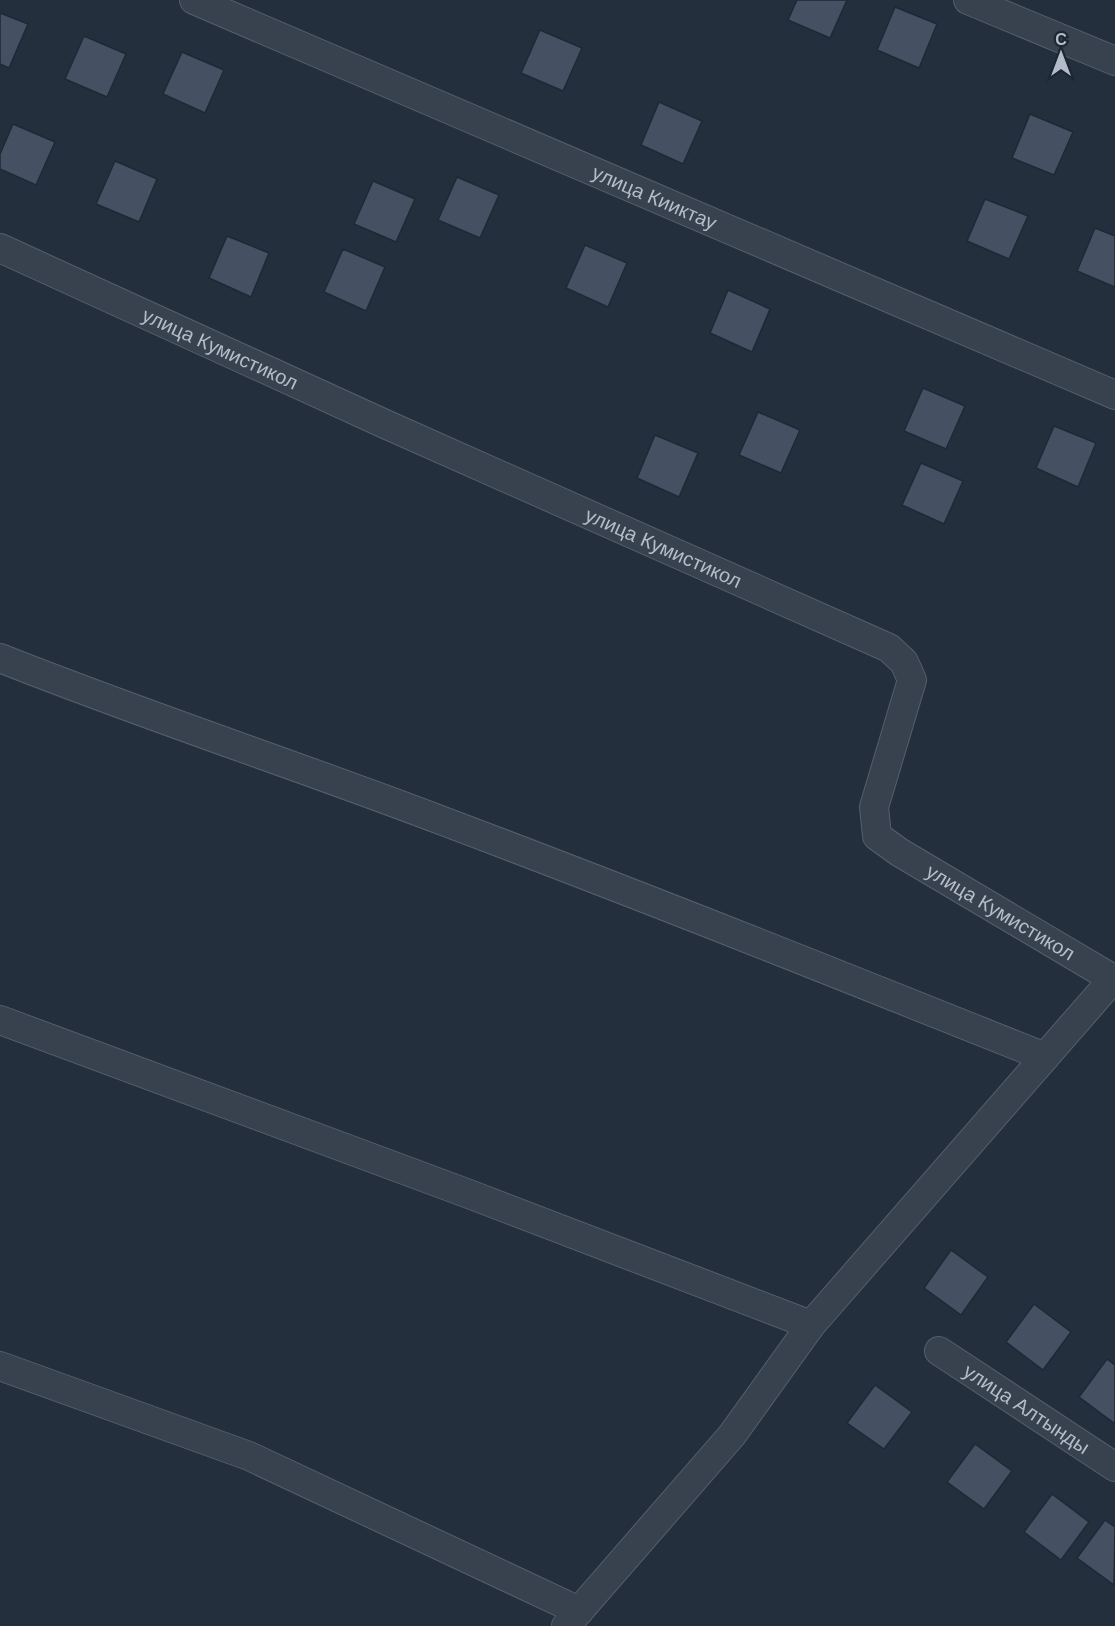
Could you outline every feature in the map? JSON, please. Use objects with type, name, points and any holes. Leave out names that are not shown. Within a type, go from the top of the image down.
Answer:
[{"type":"street","name":"улица Кииктау","points":[[194,0],[1115,395]]},
{"type":"street","points":[[969,0],[1115,61]]},
{"type":"street","name":"улица Кумистикол","points":[[0,248],[385,424],[890,648],[904,662],[912,680],[874,807],[877,836],[899,852],[1114,980]]},
{"type":"street","points":[[0,658],[93,695],[441,820],[1045,1057]]},
{"type":"street","points":[[0,1366],[249,1456],[572,1619],[732,1435],[811,1325],[1114,980]]},
{"type":"street","points":[[0,1020],[436,1182],[811,1325]]},
{"type":"street","name":"улица Алтынды","points":[[939,1351],[1115,1467]]},
{"type":"building","points":[[797,0],[847,0],[830,38],[788,20]]},
{"type":"building","points":[[895,7],[937,24],[919,68],[877,50]]},
{"type":"building","points":[[0,13],[28,24],[9,68],[0,64]]},
{"type":"building","points":[[540,30],[582,48],[563,91],[521,73]]},
{"type":"building","points":[[84,36],[126,54],[107,97],[65,79]]},
{"type":"building","points":[[182,52],[224,70],[205,113],[163,94]]},
{"type":"building","points":[[659,102],[702,121],[683,164],[641,145]]},
{"type":"building","points":[[1030,114],[1073,132],[1054,175],[1012,158]]},
{"type":"building","points":[[13,124],[55,142],[36,185],[0,169],[0,154]]},
{"type":"building","points":[[115,161],[157,179],[139,222],[96,204]]},
{"type":"building","points":[[457,177],[499,195],[480,238],[438,220]]},
{"type":"building","points":[[373,181],[415,199],[396,242],[354,224]]},
{"type":"building","points":[[985,199],[1028,216],[1009,259],[967,241]]},
{"type":"building","points":[[1095,228],[1115,236],[1115,287],[1077,271]]},
{"type":"building","points":[[227,236],[269,253],[251,297],[209,278]]},
{"type":"building","points":[[585,245],[627,263],[608,307],[566,288]]},
{"type":"building","points":[[343,249],[385,267],[366,311],[324,292]]},
{"type":"building","points":[[728,290],[770,309],[752,352],[710,333]]},
{"type":"building","points":[[923,388],[965,406],[946,449],[904,431]]},
{"type":"building","points":[[758,412],[800,430],[781,473],[739,455]]},
{"type":"building","points":[[1054,426],[1096,443],[1078,487],[1036,468]]},
{"type":"building","points":[[655,435],[698,453],[679,497],[637,478]]},
{"type":"building","points":[[921,463],[963,481],[944,524],[902,505]]},
{"type":"building","points":[[951,1250],[988,1277],[961,1315],[924,1288]]},
{"type":"building","points":[[1034,1304],[1071,1332],[1043,1370],[1006,1342]]},
{"type":"building","points":[[1107,1359],[1115,1365],[1115,1424],[1079,1397]]},
{"type":"building","points":[[875,1385],[912,1412],[884,1449],[847,1423]]},
{"type":"building","points":[[975,1444],[1012,1471],[984,1509],[947,1482]]},
{"type":"building","points":[[1052,1494],[1089,1522],[1061,1560],[1024,1532]]},
{"type":"building","points":[[1105,1520],[1115,1527],[1114,1585],[1077,1558]]}]
